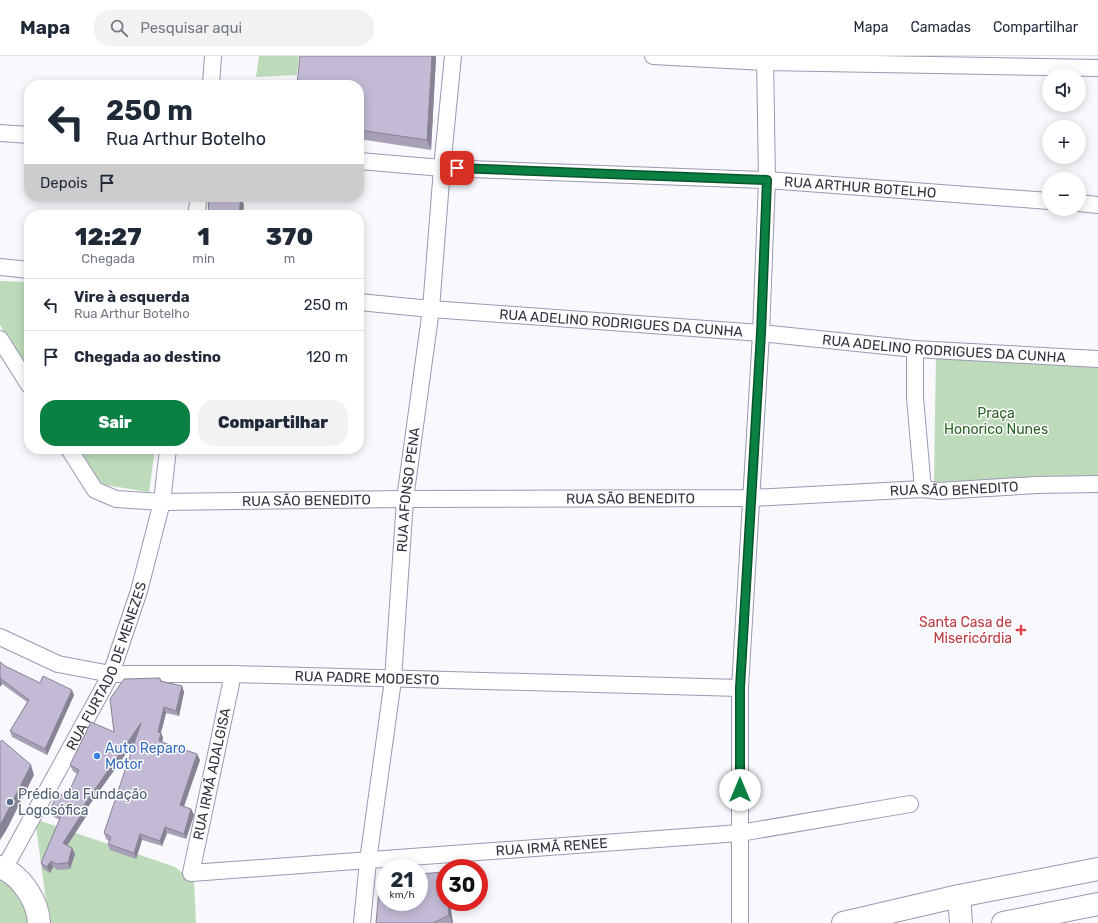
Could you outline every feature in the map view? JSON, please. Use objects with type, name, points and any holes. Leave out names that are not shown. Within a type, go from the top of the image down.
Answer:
[{"type":"main road","points":[[2,868],[20,881],[32,898],[39,917],[39,923]]},
{"type":"main road","points":[[843,923],[892,917],[960,896],[1098,869]]},
{"type":"main road","points":[[960,896],[961,923]]},
{"type":"main road","points":[[1003,923],[1098,904]]},
{"type":"street","points":[[211,80],[213,56]]},
{"type":"street","name":"RUA AFONSO PENA","points":[[362,923],[368,861],[393,680],[405,499],[431,309],[442,168],[453,56]]},
{"type":"street","points":[[653,56],[1098,68]]},
{"type":"street","points":[[740,923],[740,688],[761,333],[767,180],[765,59]]},
{"type":"street","points":[[0,133],[24,135]]},
{"type":"street","name":"RUA ARTHUR BOTELHO","points":[[364,161],[442,168],[767,180],[1042,200]]},
{"type":"street","points":[[1086,204],[1098,205]]},
{"type":"street","points":[[0,267],[24,269]]},
{"type":"street","name":"RUA ADELINO RODRIGUES DA CUNHA","points":[[364,302],[431,309],[761,333],[915,349],[1098,359]]},
{"type":"street","points":[[0,339],[24,377]]},
{"type":"street","points":[[915,349],[915,398],[923,489]]},
{"type":"street","name":"RUA SÃO BENEDITO","points":[[72,454],[95,490],[116,499],[162,502],[405,499],[751,498],[923,489],[940,491],[1036,485],[1098,484]]},
{"type":"street","name":"RUA FURTADO DE MENEZES","points":[[2,868],[111,674],[139,591],[162,502],[167,454]]},
{"type":"street","name":"RUA PADRE MODESTO","points":[[0,637],[58,664],[111,674],[233,674],[393,680],[740,688]]},
{"type":"street","name":"RUA IRMÃ ADALGISA","points":[[191,873],[233,674]]},
{"type":"street","name":"RUA IRMÃ RENEE","points":[[191,873],[740,833],[910,804]]},
{"type":"green space","points":[[259,56],[299,56],[297,75],[256,77]]},
{"type":"green space","points":[[0,281],[24,282],[24,364],[0,325]]},
{"type":"green space","name":"Praça Honorico Nunes","points":[[936,355],[1098,368],[1098,479],[934,482]]},
{"type":"green space","points":[[80,454],[154,454],[149,492],[99,484]]},
{"type":"green space","points":[[35,819],[175,867],[194,882],[196,923],[49,923]]},
{"type":"green space","points":[[0,878],[16,892],[24,903],[27,909],[29,923],[0,923]]},
{"type":"building","points":[[300,56],[432,56],[427,140],[364,131],[364,80],[298,80]]},
{"type":"building","points":[[209,202],[240,202],[240,210],[208,210]]},
{"type":"building","points":[[0,662],[5,666],[40,683],[43,676],[72,690],[45,749],[10,731],[29,700],[0,678]]},
{"type":"building","points":[[160,678],[160,681],[182,686],[176,711],[164,707],[158,732],[161,733],[159,741],[197,754],[180,805],[191,809],[184,834],[165,827],[160,841],[140,834],[134,853],[108,844],[111,837],[104,833],[141,723],[82,808],[85,809],[63,843],[72,848],[68,863],[56,864],[51,861],[47,867],[41,863],[61,816],[50,810],[58,792],[66,798],[79,770],[70,765],[91,722],[114,732],[110,699],[124,679]]},
{"type":"building","name":"Prédio da Fundação Logosófica","points":[[2,740],[31,765],[0,825],[0,742]]},
{"type":"building","points":[[428,873],[436,873],[436,911],[449,911],[449,915],[433,923],[376,923],[377,911],[428,911]]},
{"type":"place","name":"Santa Casa de Misericórdia","points":[[1021,630]]},
{"type":"place","name":"Auto Reparo Motor","points":[[97,756]]},
{"type":"place","name":"Prédio da Fundação Logosófica","points":[[10,802]]},
{"type":"route","points":[[457,168],[767,180],[761,333],[740,688],[740,790]]}]
